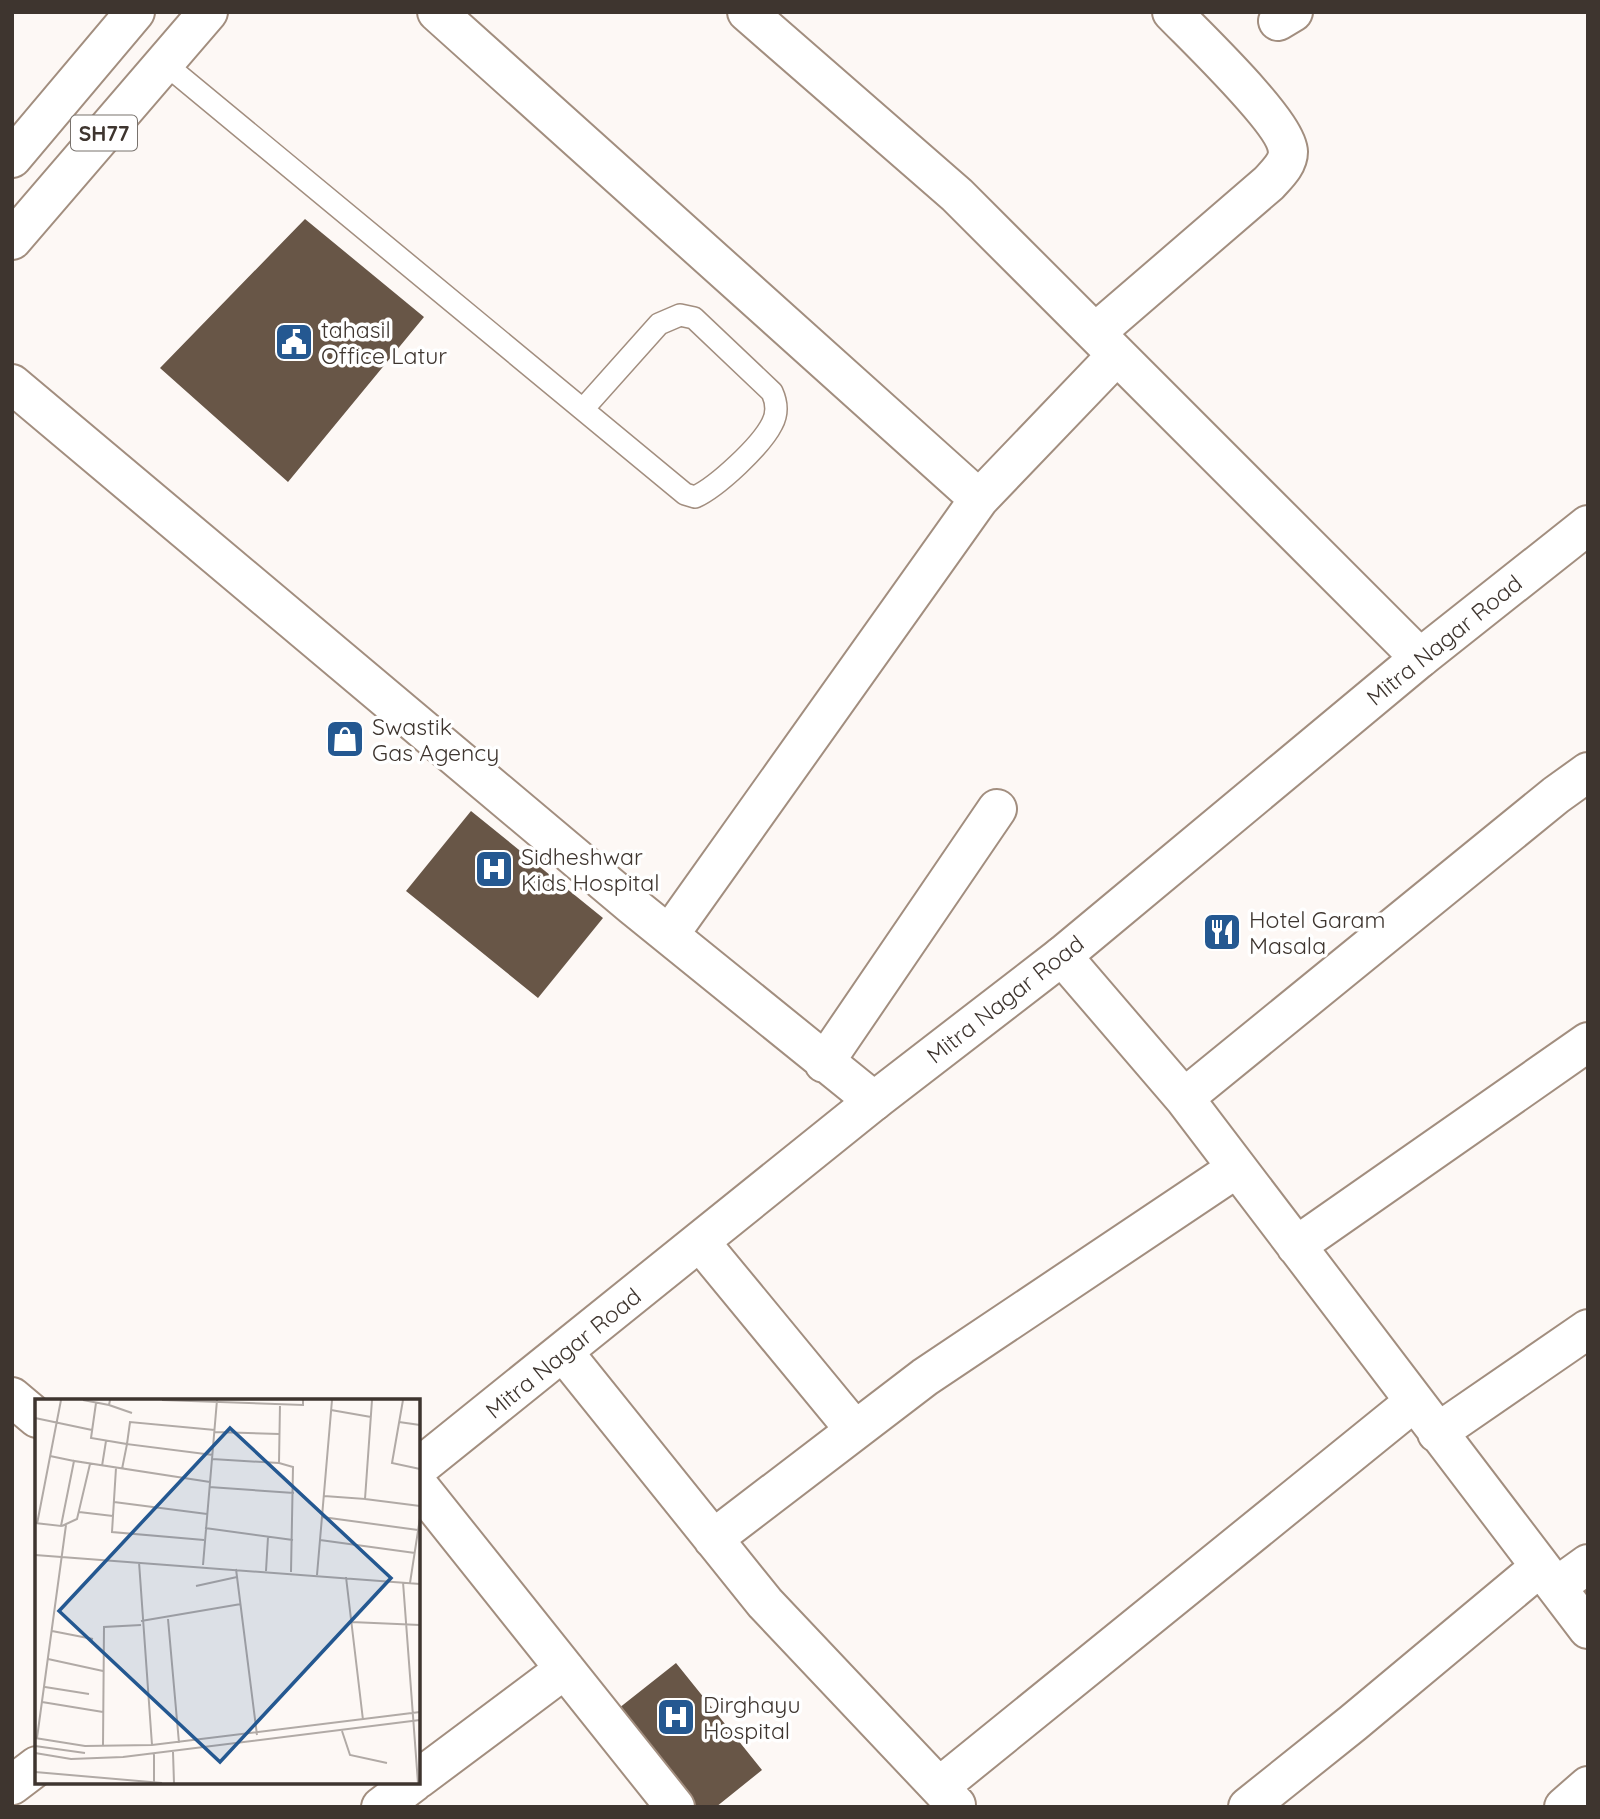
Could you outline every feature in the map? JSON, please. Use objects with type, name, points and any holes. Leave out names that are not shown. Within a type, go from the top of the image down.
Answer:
[{"type":"street","name":"SH77","points":[[12,158],[135,12]]},
{"type":"street","name":"SH77","points":[[12,240],[208,12]]},
{"type":"street","points":[[437,12],[979,499]]},
{"type":"street","points":[[747,12],[957,195],[1420,658]]},
{"type":"street","points":[[669,935],[979,499],[1106,344],[1284,165],[1288,152],[1277,124],[1172,12]]},
{"type":"street","points":[[12,384],[669,935],[874,1101]]},
{"type":"street","name":"Mitra Nagar Road","points":[[420,1466],[874,1101],[1062,956],[1420,658],[1588,525]]},
{"type":"street","points":[[1184,1098],[1556,794],[1588,772]]},
{"type":"street","points":[[824,1063],[997,810]]},
{"type":"street","points":[[1062,956],[1184,1098],[1588,1629]]},
{"type":"street","points":[[1296,1246],[1588,1042]]},
{"type":"street","points":[[713,1539],[925,1377],[1237,1168]]},
{"type":"street","points":[[700,1242],[855,1430]]},
{"type":"street","points":[[1437,1433],[1588,1329]]},
{"type":"street","points":[[564,1353],[765,1603],[948,1797],[1413,1402]]},
{"type":"street","points":[[12,1398],[35,1416]]},
{"type":"street","points":[[420,1488],[565,1669],[667,1804]]},
{"type":"street","points":[[1248,1807],[1353,1723],[1548,1577],[1588,1564]]},
{"type":"street","points":[[420,1778],[565,1669]]},
{"type":"street","points":[[12,1785],[35,1768]]},
{"type":"street","points":[[381,1807],[411,1784]]},
{"type":"street","points":[[1564,1807],[1588,1786]]},
{"type":"lane","points":[[164,63],[584,408],[678,490],[695,497],[714,486],[773,424],[777,404],[772,392],[694,318],[680,315],[670,317],[659,324],[584,408]]},
{"type":"building","name":"tahasil Office Latur","points":[[305,219],[424,317],[288,482],[160,368]]},
{"type":"building","points":[[471,811],[603,918],[538,998],[406,891]]},
{"type":"building","points":[[676,1663],[762,1770],[716,1807],[690,1807],[614,1712]]},
{"type":"place","name":"tahasil Office Latur","points":[[294,342]]},
{"type":"place","name":"Swastik Gas Agency","points":[[345,739]]},
{"type":"place","name":"Sidheshwar Kids Hospital","points":[[494,869]]},
{"type":"place","name":"Hotel Garam Masala","points":[[1222,932]]},
{"type":"place","name":"Dirghayu Hospital","points":[[676,1717]]}]
